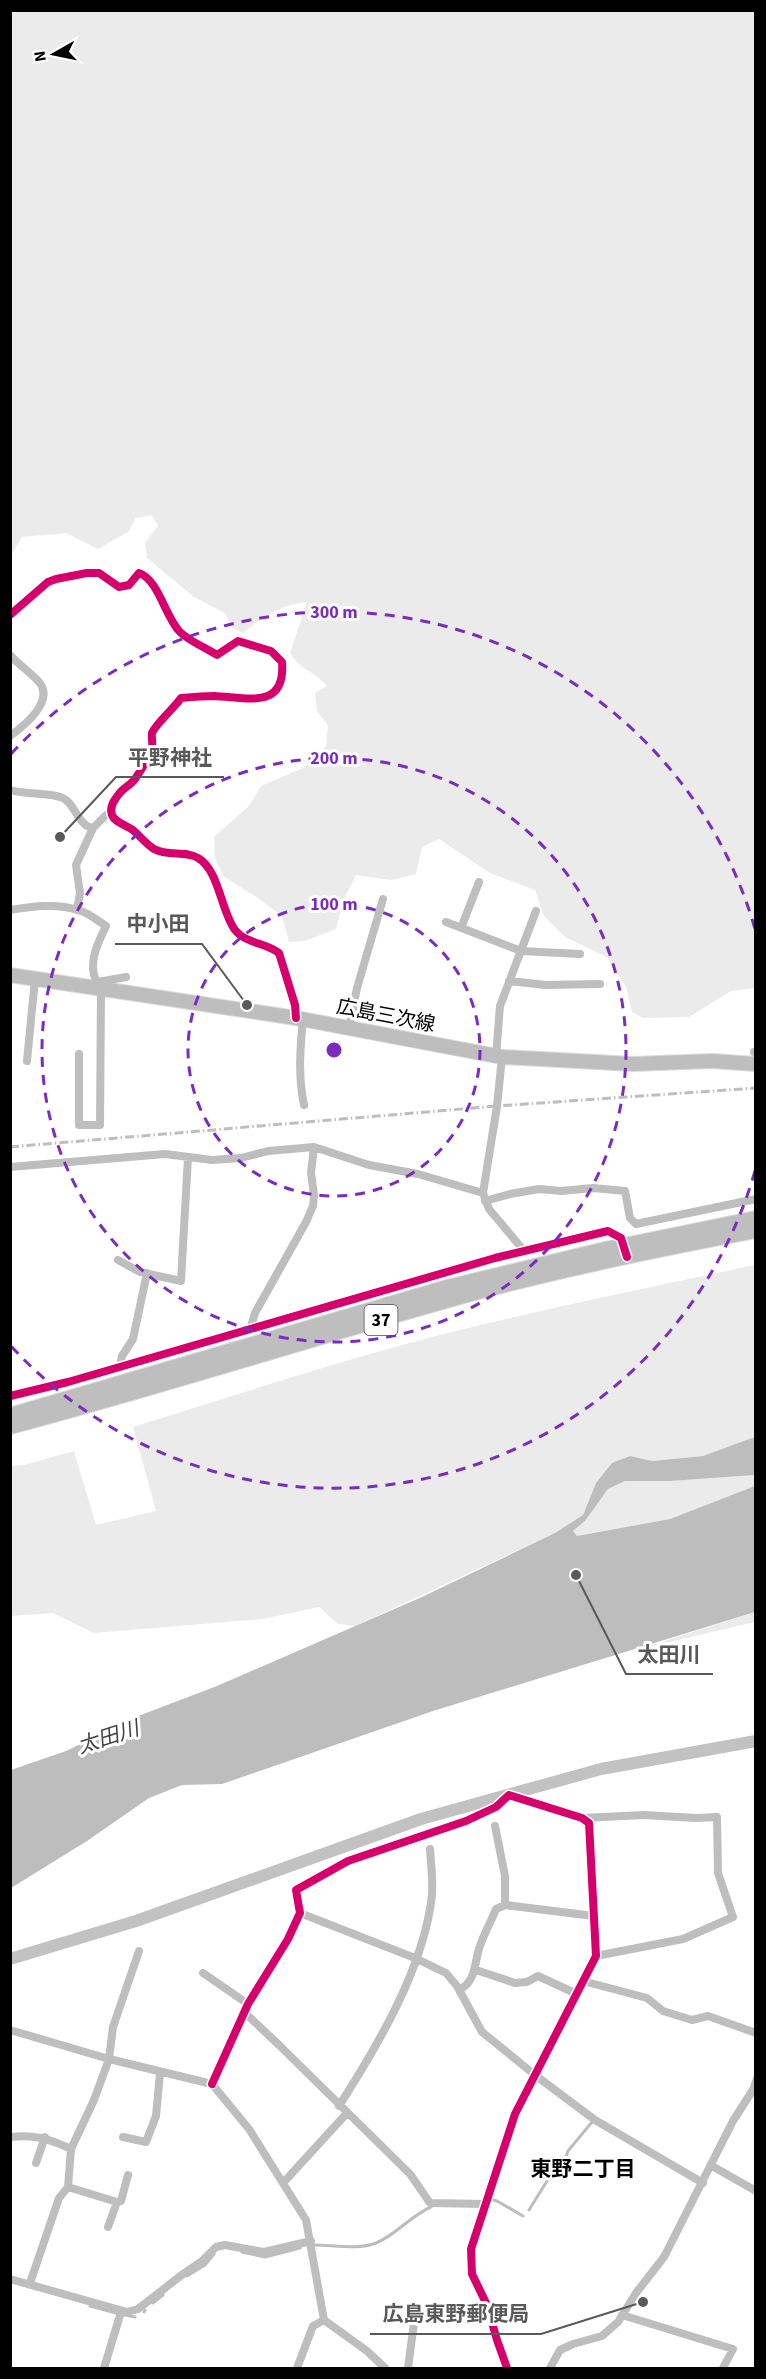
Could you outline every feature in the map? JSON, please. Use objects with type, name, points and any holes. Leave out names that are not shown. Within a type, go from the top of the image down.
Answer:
[{"type":"main road","name":"広島三次線","points":[[10,975],[299,1018],[499,1056],[633,1064],[712,1061],[755,1056]]},
{"type":"main road","name":"37","points":[[10,1427],[94,1405],[448,1300],[625,1251],[756,1218]]},
{"type":"main road","name":"37","points":[[10,1415],[447,1287],[625,1251],[756,1231]]},
{"type":"street","points":[[10,615],[48,582],[56,579],[99,573],[119,587],[129,585],[139,573],[145,575],[152,584],[180,632],[217,655],[238,641],[271,651],[282,662],[283,673],[278,686],[274,693],[266,698],[254,700],[212,696],[181,698],[152,734],[152,750],[134,780],[124,787],[111,807],[116,821],[133,830],[155,849],[164,853],[198,857],[207,865],[236,932],[272,948],[279,954],[299,1018],[300,1085],[304,1106]]},
{"type":"street","points":[[10,656],[40,683],[44,691],[42,701],[33,715],[10,736]]},
{"type":"street","points":[[10,790],[24,794],[61,797],[67,801],[83,824],[93,828]]},
{"type":"street","points":[[76,910],[80,893],[76,865],[93,828],[106,815],[112,815]]},
{"type":"street","points":[[461,928],[479,882]]},
{"type":"street","points":[[349,1028],[357,988],[383,899]]},
{"type":"street","points":[[10,910],[35,906],[59,907],[76,910],[106,926],[95,950],[93,962],[94,976],[99,987],[100,1125],[79,1125],[79,1054]]},
{"type":"street","points":[[525,1252],[489,1209],[484,1197],[497,1106],[500,1006],[536,911]]},
{"type":"street","points":[[446,922],[521,951],[580,954]]},
{"type":"street","points":[[99,987],[126,977]]},
{"type":"street","points":[[27,1061],[35,979]]},
{"type":"street","points":[[509,981],[546,985],[600,984]]},
{"type":"street","points":[[250,1330],[255,1312],[313,1206],[311,1173],[315,1147]]},
{"type":"street","points":[[10,1167],[165,1154],[212,1160],[241,1158],[268,1151],[315,1147],[369,1165],[418,1174],[484,1197],[539,1189],[561,1191],[593,1188],[625,1191],[630,1218],[636,1224],[756,1199]]},
{"type":"street","points":[[118,1260],[147,1274],[181,1281],[188,1157]]},
{"type":"street","points":[[10,1396],[120,1367],[495,1258],[608,1231],[621,1238],[625,1251]]},
{"type":"street","points":[[120,1367],[122,1356],[133,1339],[147,1274]]},
{"type":"street","points":[[10,1959],[136,1921],[421,1820],[601,1769],[755,1742]]},
{"type":"street","points":[[507,2368],[487,2305],[472,2274],[471,2249],[515,2114],[596,1956],[589,1823],[582,1818],[509,1795]]},
{"type":"street","points":[[212,2084],[248,2004],[288,1940],[300,1913],[296,1890],[337,1866],[372,1851],[466,1821],[496,1807],[509,1795]]},
{"type":"street","points":[[582,1818],[644,1815],[717,1817],[718,1873],[733,1917],[684,1939],[596,1956]]},
{"type":"street","points":[[495,1826],[505,1876],[505,1905]]},
{"type":"street","points":[[339,2106],[389,2024],[416,1958],[426,1927],[432,1893],[430,1849]]},
{"type":"street","points":[[459,1990],[466,1986],[476,1970],[478,1950],[496,1909],[505,1905],[594,1916]]},
{"type":"street","points":[[300,1913],[416,1958],[446,1974],[459,1990],[482,2032],[595,2121],[703,2183]]},
{"type":"street","points":[[30,2283],[59,2198],[68,2187],[71,2149],[94,2100],[109,2059],[113,2027],[139,1951]]},
{"type":"street","points":[[476,1970],[514,1983],[527,1982],[538,1976],[577,1994]]},
{"type":"street","points":[[203,1973],[248,2004]]},
{"type":"street","points":[[583,1981],[647,1998],[663,2011],[682,2017],[692,2020],[708,2016],[756,2033]]},
{"type":"street","points":[[245,2013],[410,2174],[430,2203],[485,2204]]},
{"type":"street","points":[[10,2030],[160,2073],[212,2084],[249,2129],[306,2220],[324,2320],[367,2350],[385,2368]]},
{"type":"street","points":[[123,2137],[146,2142],[156,2116],[160,2073]]},
{"type":"street","points":[[550,2368],[560,2350],[602,2336],[622,2315],[664,2256],[734,2121],[756,2085]]},
{"type":"street","points":[[283,2183],[347,2113]]},
{"type":"street","points":[[10,2137],[26,2135],[45,2138],[71,2149]]},
{"type":"street","points":[[36,2163],[45,2138]]},
{"type":"street","points":[[712,2166],[756,2191]]},
{"type":"street","points":[[108,2227],[117,2202],[121,2201],[128,2175]]},
{"type":"street","points":[[68,2187],[117,2202]]},
{"type":"street","points":[[10,2279],[30,2283],[121,2312],[138,2309],[202,2261],[216,2247],[225,2245],[264,2252],[311,2241]]},
{"type":"street","points":[[104,2368],[121,2312]]},
{"type":"street","points":[[622,2315],[733,2349],[723,2368]]},
{"type":"street","points":[[297,2368],[313,2326],[324,2320]]},
{"type":"street","points":[[408,2368],[414,2323]]},
{"type":"shaded area","points":[[11,10],[755,11],[755,988],[731,991],[689,1017],[643,1018],[632,1012],[626,987],[607,957],[565,937],[544,916],[535,890],[490,873],[439,839],[422,847],[416,874],[391,880],[356,875],[344,899],[336,929],[305,941],[289,942],[282,916],[224,877],[215,858],[214,837],[249,806],[261,786],[303,768],[326,746],[328,725],[317,711],[315,693],[327,686],[290,653],[307,602],[289,605],[273,612],[243,633],[232,627],[226,614],[194,597],[147,558],[145,543],[158,526],[152,515],[136,518],[128,532],[98,549],[66,533],[22,537],[11,556]]},
{"type":"shaded area","points":[[755,1265],[755,1438],[703,1456],[652,1461],[630,1456],[596,1483],[583,1515],[555,1533],[355,1626],[338,1624],[319,1607],[263,1619],[94,1633],[53,1613],[11,1616],[11,1466],[24,1465],[74,1451],[96,1525],[156,1511],[133,1427],[406,1344],[537,1312]]},
{"type":"shaded area","points":[[755,1475],[755,1486],[670,1519],[577,1536],[573,1531],[585,1521],[608,1489],[625,1481],[670,1481]]},
{"type":"shaded area","points":[[755,1612],[755,1622],[640,1649]]},
{"type":"water","points":[[755,1438],[755,1475],[670,1481],[625,1481],[608,1489],[585,1521],[573,1531],[577,1536],[670,1519],[755,1486],[755,1612],[433,1711],[222,1784],[182,1785],[149,1798],[87,1841],[11,1888],[11,1770],[66,1751],[133,1718],[217,1686],[422,1597],[555,1533],[583,1515],[596,1483],[612,1463],[630,1456],[652,1461],[703,1456]]},
{"type":"waterway","points":[[752,2085],[756,2074]]},
{"type":"waterway","points":[[529,2210],[547,2181],[561,2171],[568,2151],[592,2122]]},
{"type":"waterway","points":[[490,2199],[523,2216]]},
{"type":"waterway","points":[[314,2245],[353,2247],[376,2243],[431,2207]]},
{"type":"waterway","points":[[242,2252],[265,2257],[300,2248]]},
{"type":"waterway","points":[[187,2276],[205,2265],[214,2254]]},
{"type":"waterway","points":[[153,2303],[163,2295]]},
{"type":"waterway","points":[[90,2306],[116,2313]]},
{"type":"waterway","points":[[125,2315],[135,2317]]},
{"type":"railway","points":[[10,1147],[497,1106],[756,1088]]},
{"type":"cycle path","points":[[10,615],[48,582],[56,579],[99,573],[119,587],[129,585],[139,573],[152,583],[180,632],[193,641],[217,655],[238,641],[271,651],[282,662],[281,678],[277,688],[270,695],[250,699],[214,696],[181,698],[152,733],[152,749],[148,757],[135,779],[115,799],[111,812],[116,820],[134,831],[154,849],[165,853],[193,856],[205,864],[211,872],[235,930],[244,938],[279,953],[295,1005],[296,1018]]},
{"type":"cycle path","points":[[10,1396],[68,1382],[495,1258],[608,1231],[621,1238],[627,1257]]},
{"type":"cycle path","points":[[212,2084],[248,2004],[288,1939],[300,1913],[296,1890],[348,1861],[466,1821],[496,1807],[509,1795],[582,1818],[589,1823],[596,1956],[515,2114],[471,2249],[472,2274],[487,2305],[507,2368]]},
{"type":"place","name":"平野神社","points":[[60,837]]},
{"type":"place","name":"中小田","points":[[247,1005]]},
{"type":"place","name":"太田川","points":[[576,1575]]},
{"type":"place","name":"広島東野郵便局","points":[[643,2302]]},
{"type":"district","name":"東野二丁目","points":[[583,2169]]}]
